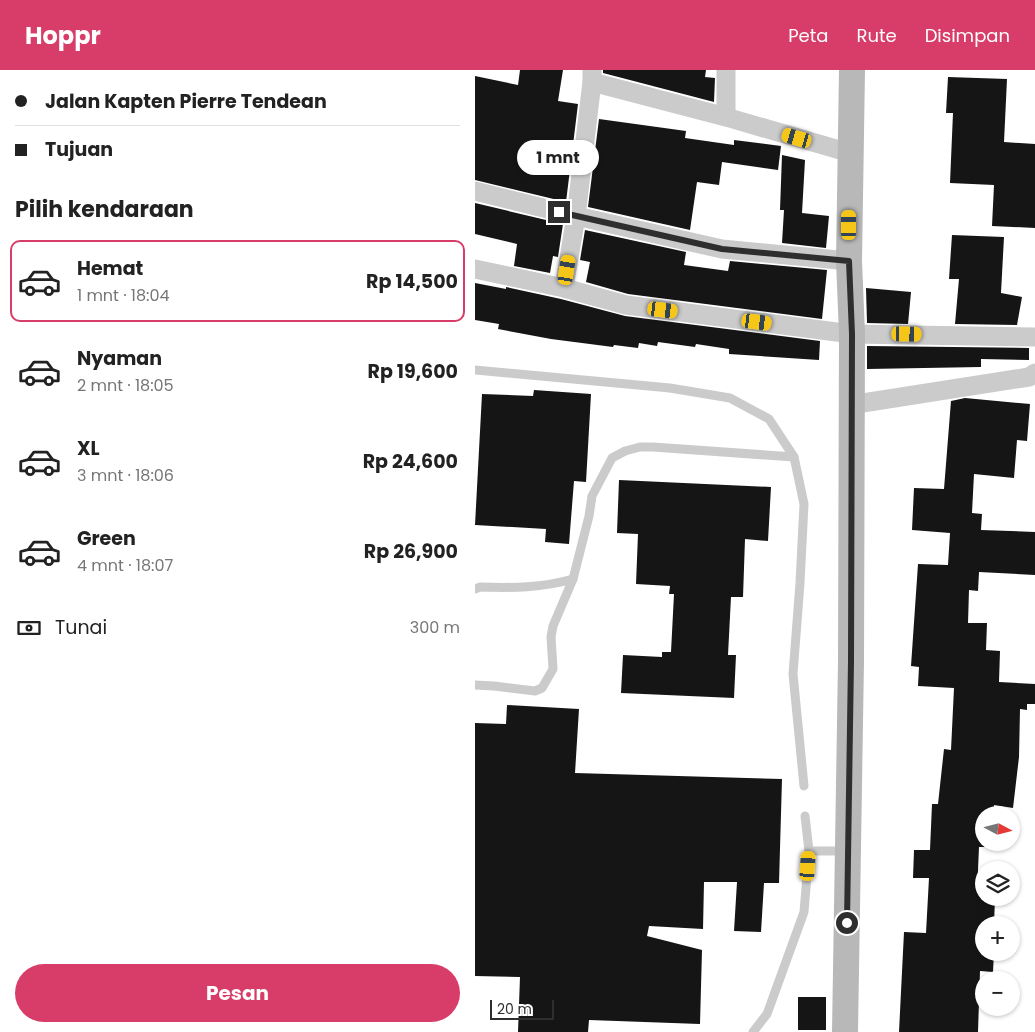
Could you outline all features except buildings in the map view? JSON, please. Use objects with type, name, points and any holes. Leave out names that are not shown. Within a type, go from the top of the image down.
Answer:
[{"type":"main road","points":[[845,1032],[851,661],[850,405],[852,334],[849,261],[852,70]]},
{"type":"street","points":[[726,70],[726,118]]},
{"type":"street","points":[[564,288],[576,216],[592,76],[726,118],[850,153]]},
{"type":"street","points":[[475,191],[722,249],[849,261]]},
{"type":"street","points":[[475,269],[564,288],[625,305],[852,334],[1035,336]]},
{"type":"street","points":[[850,405],[1029,376],[1035,373]]},
{"type":"lane","points":[[475,370],[670,388],[730,398],[769,420],[794,457],[803,504],[800,583],[793,674],[804,786]]},
{"type":"lane","points":[[475,686],[494,686],[535,691],[542,688],[553,669],[551,637],[553,626],[573,579],[589,516],[592,496],[612,458],[625,451],[653,446],[794,457]]},
{"type":"lane","points":[[475,589],[481,587],[523,588],[553,585],[573,579]]},
{"type":"lane","points":[[753,1032],[767,1014],[804,912],[809,851],[805,816]]},
{"type":"lane","points":[[809,851],[849,851]]},
{"type":"route","points":[[559,212],[722,249],[849,261],[852,334],[850,405],[851,661],[847,923]]}]
